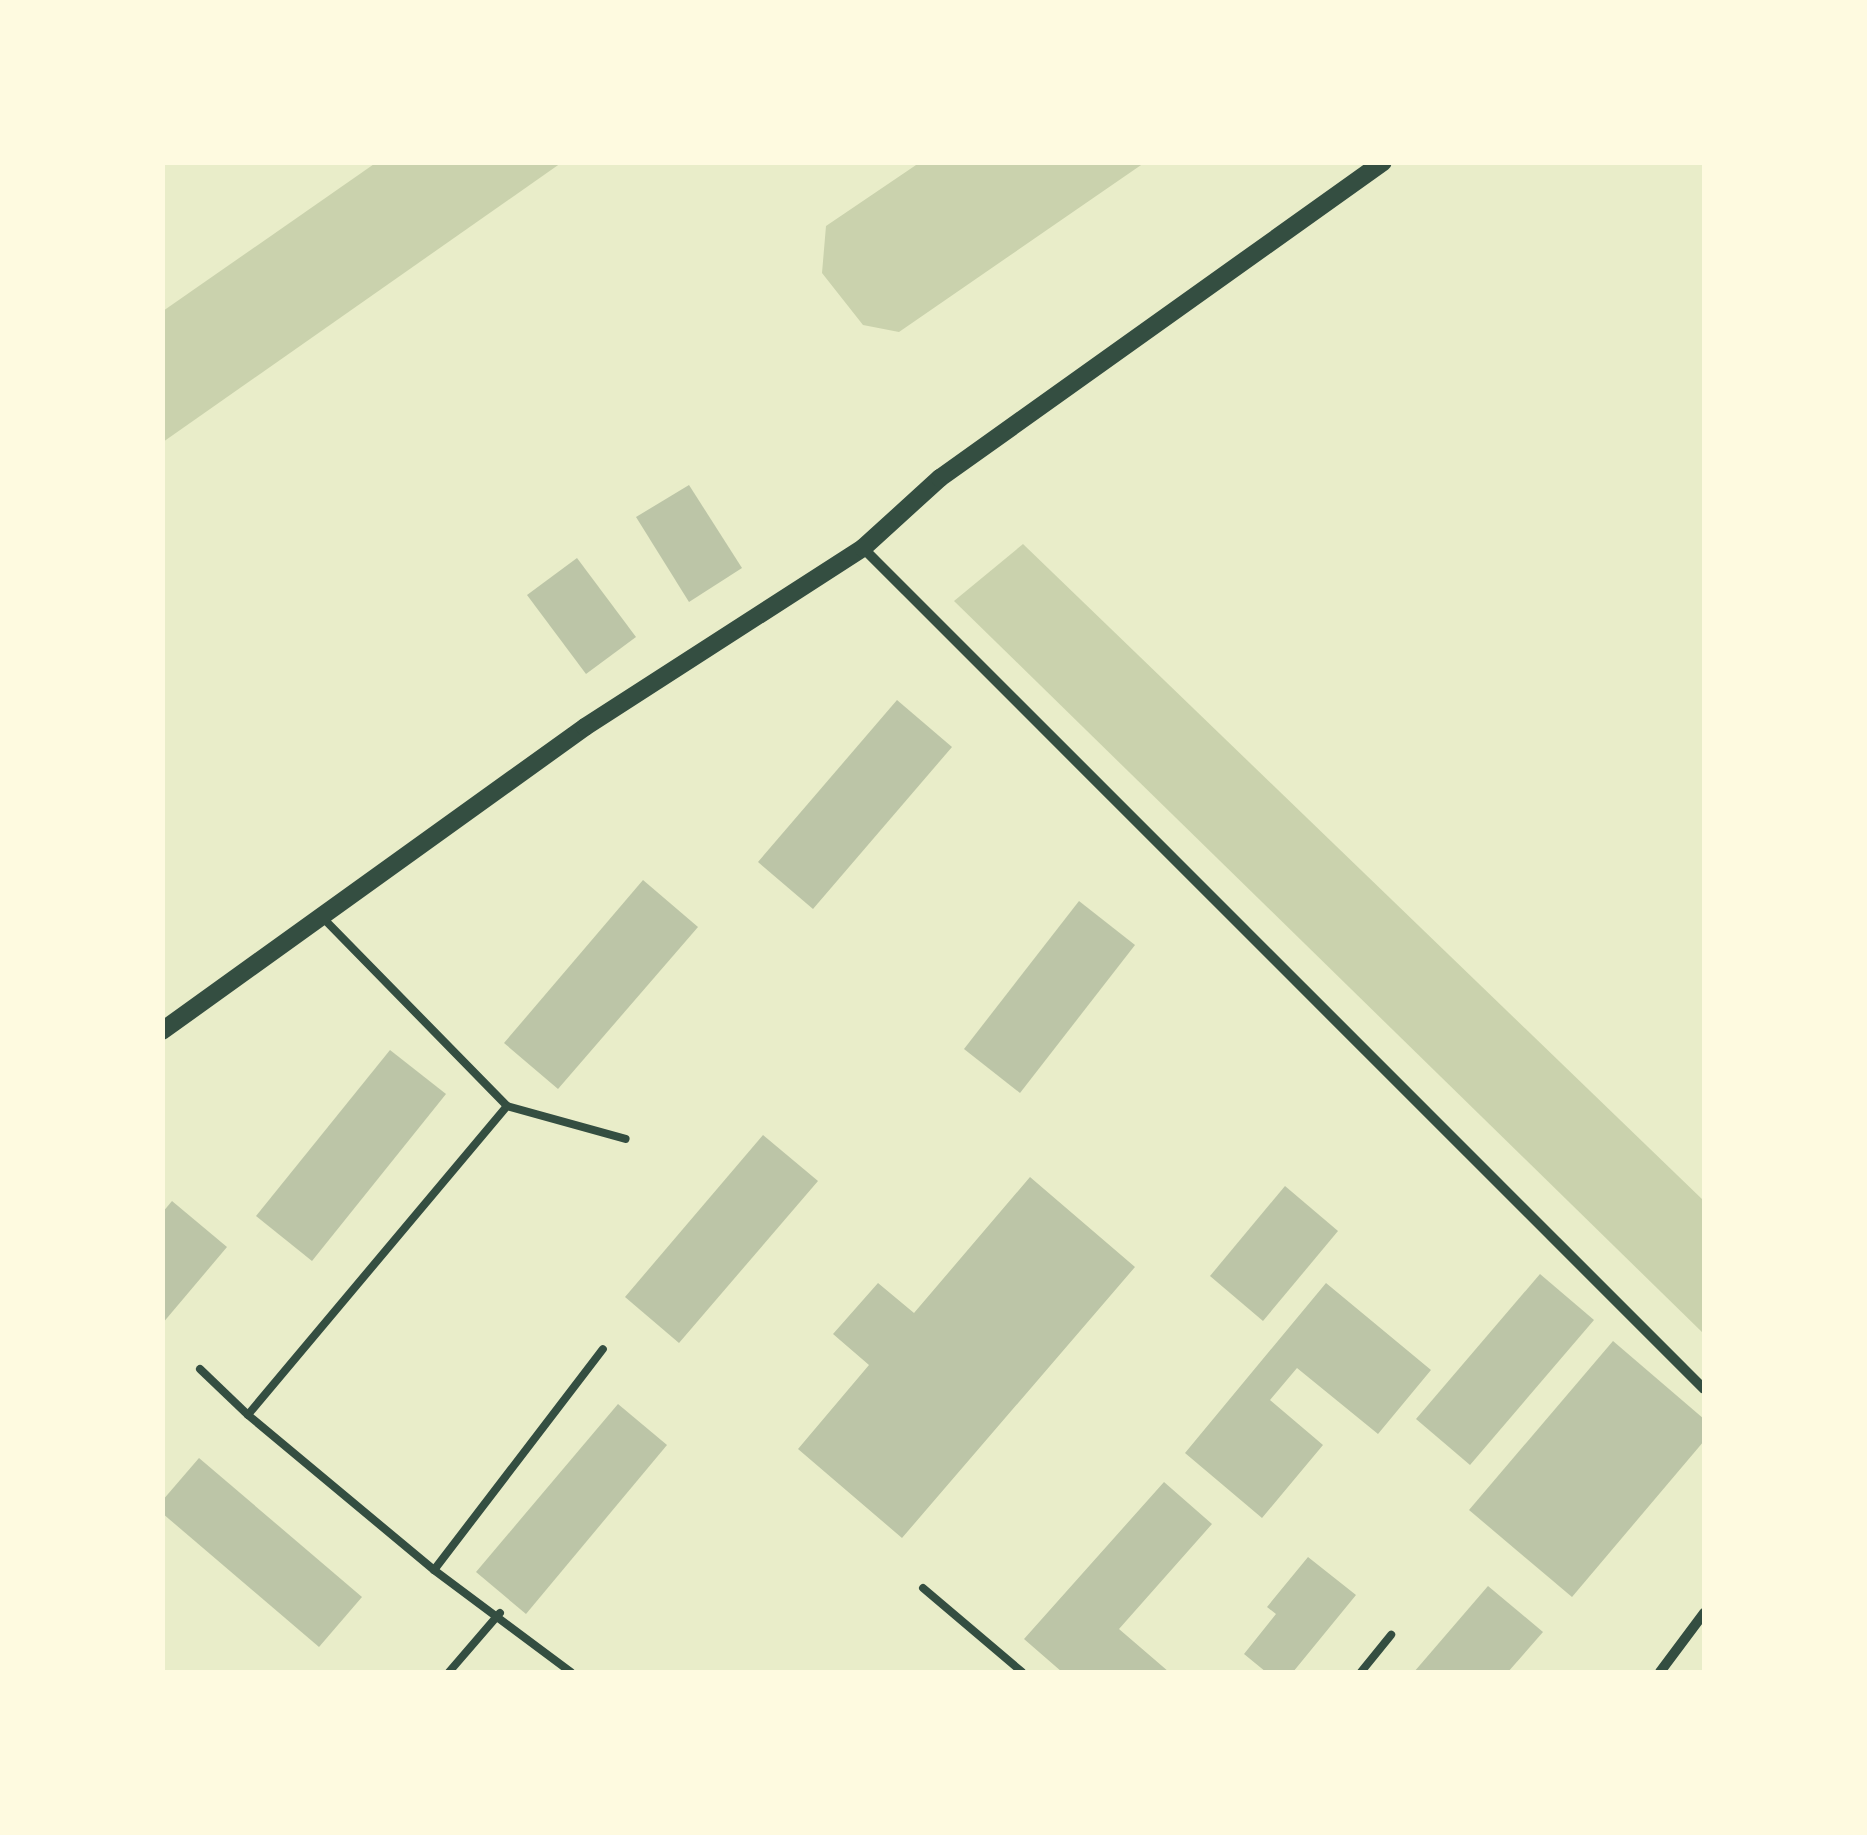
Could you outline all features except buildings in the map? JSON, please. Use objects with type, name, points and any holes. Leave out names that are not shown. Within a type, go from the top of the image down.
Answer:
[{"type":"street","points":[[162,1031],[585,727],[864,548],[940,478],[1383,162]]},
{"type":"street","points":[[864,548],[1704,1389]]},
{"type":"street","points":[[1660,1672],[1704,1613]]},
{"type":"lane","points":[[322,917],[507,1106],[626,1139]]},
{"type":"lane","points":[[248,1415],[507,1106]]},
{"type":"lane","points":[[434,1570],[603,1349]]},
{"type":"lane","points":[[200,1369],[248,1415],[434,1570],[500,1613],[571,1672]]},
{"type":"lane","points":[[924,1588],[1022,1672]]},
{"type":"lane","points":[[449,1672],[500,1613]]},
{"type":"lane","points":[[1360,1672],[1391,1635]]},
{"type":"green space","points":[[377,162],[561,163],[163,442],[163,311]]},
{"type":"green space","points":[[919,163],[1144,163],[899,332],[863,325],[822,273],[826,226]]},
{"type":"green space","points":[[1023,544],[1704,1201],[1704,1334],[954,601]]}]
